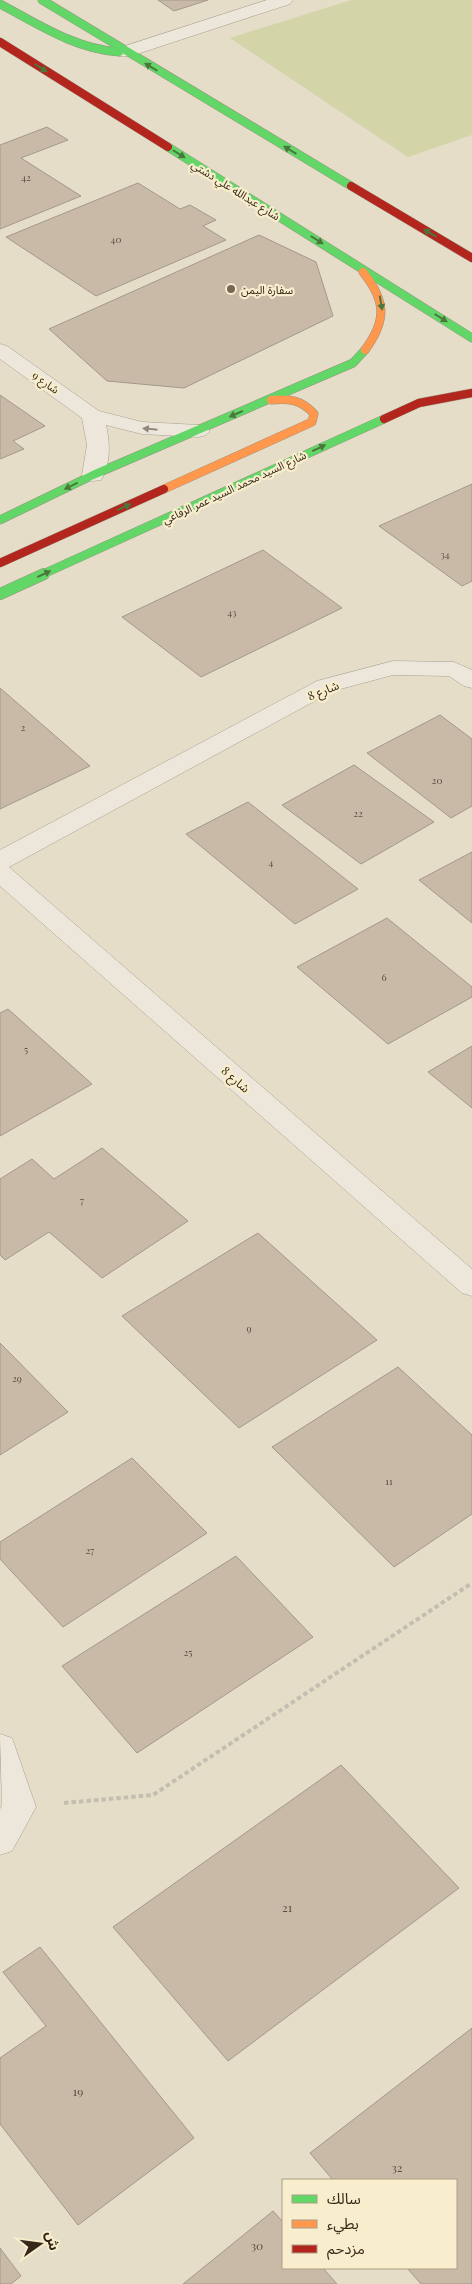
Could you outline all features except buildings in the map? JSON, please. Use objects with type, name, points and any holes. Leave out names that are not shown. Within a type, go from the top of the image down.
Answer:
[{"type":"main road","points":[[42,0],[125,52],[472,258]]},
{"type":"main road","points":[[0,4],[8,6],[70,43],[95,50],[125,52]]},
{"type":"main road","name":"شارع عبدالله علي دشتي","points":[[0,42],[472,338]]},
{"type":"main road","points":[[0,520],[93,475],[199,431],[352,363],[368,349],[378,334],[383,305],[378,290],[369,276],[355,264]]},
{"type":"main road","name":"شارع السيد محمد السيد عمر الرفاعي","points":[[0,594],[419,403],[472,393]]},
{"type":"main road","points":[[0,563],[312,422],[314,414],[309,405],[304,402],[283,398],[268,400]]},
{"type":"street","points":[[125,52],[284,0]]},
{"type":"street","name":"شارع 9","points":[[0,350],[92,415],[142,428],[199,431]]},
{"type":"street","points":[[92,415],[98,429],[100,444],[93,475]]},
{"type":"street","name":"شارع 8","points":[[0,861],[326,686],[393,668],[454,669],[472,681]]},
{"type":"street","name":"شارع 8","points":[[0,872],[472,1285]]},
{"type":"street","points":[[0,1748],[19,1807],[0,1840]]},
{"type":"path","points":[[19,1807],[153,1796],[472,1582]]},
{"type":"green space","points":[[351,0],[472,0],[472,135],[408,157],[230,38]]},
{"type":"traffic: fast","points":[[42,0],[351,186]]},
{"type":"traffic: fast","points":[[0,4],[74,43],[103,51],[119,52]]},
{"type":"traffic: fast","points":[[168,147],[472,338]]},
{"type":"traffic: fast","points":[[0,520],[93,475],[353,363],[365,350]]},
{"type":"traffic: fast","points":[[0,594],[384,419]]},
{"type":"traffic: slow","points":[[363,272],[377,292],[382,310],[378,329],[365,350]]},
{"type":"traffic: slow","points":[[164,489],[312,422],[314,414],[300,402],[289,399],[271,400]]},
{"type":"traffic: jam","points":[[0,42],[168,147]]},
{"type":"traffic: jam","points":[[351,186],[472,258]]},
{"type":"traffic: jam","points":[[384,419],[419,403],[472,393]]},
{"type":"traffic: jam","points":[[0,563],[164,489]]},
{"type":"place","name":"سفارة اليمن","points":[[231,289]]}]
